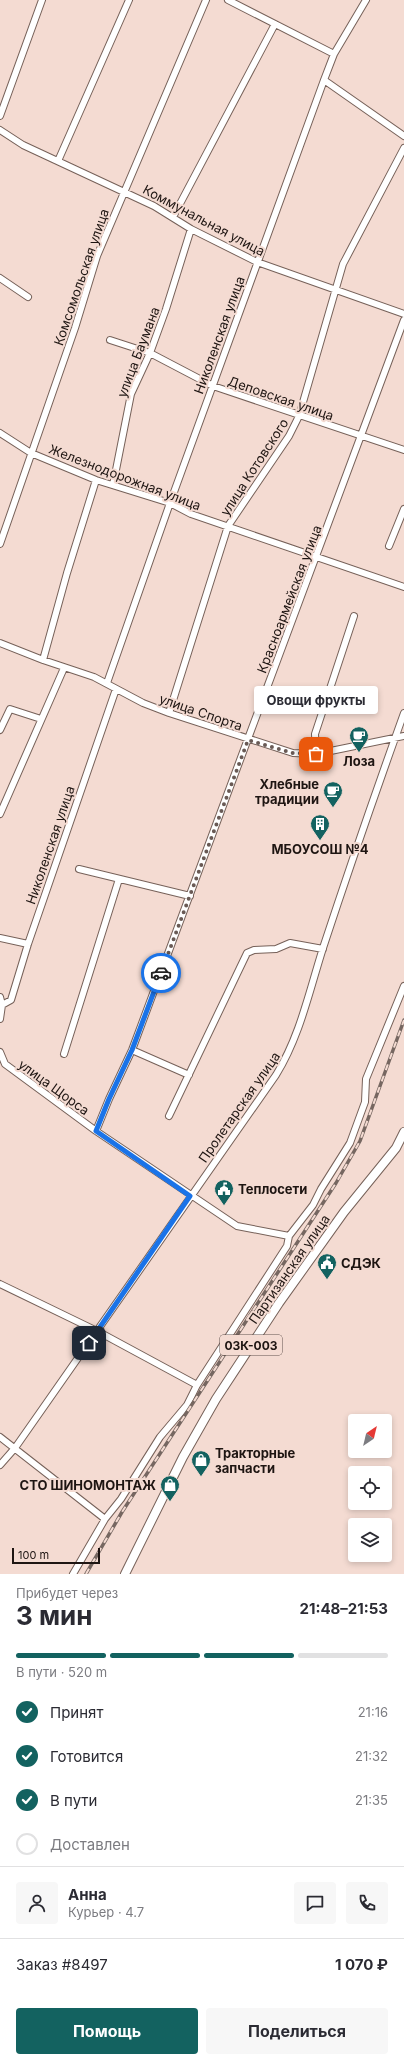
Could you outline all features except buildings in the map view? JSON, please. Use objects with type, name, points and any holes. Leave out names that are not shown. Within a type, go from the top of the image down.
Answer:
[{"type":"main road","name":"Партизанская улица","points":[[125,1574],[183,1457],[216,1399],[279,1303],[344,1212],[396,1148],[404,1132]]},
{"type":"street","points":[[0,116],[42,0]]},
{"type":"street","points":[[58,161],[129,0]]},
{"type":"street","name":"Комсомольская улица","points":[[0,544],[75,328],[97,256],[206,0]]},
{"type":"street","points":[[228,0],[334,54]]},
{"type":"street","name":"Николенская улица","points":[[107,683],[170,503],[324,80],[334,54],[366,0]]},
{"type":"street","points":[[173,217],[275,24]]},
{"type":"street","points":[[324,80],[404,136]]},
{"type":"street","name":"Коммунальная улица","points":[[0,130],[23,145],[154,206],[191,228],[257,262],[404,314]]},
{"type":"street","name":"улица Котовского","points":[[169,713],[228,526],[289,436],[299,416],[343,264],[404,148]]},
{"type":"street","name":"улица Баумана","points":[[113,485],[131,394],[150,353],[166,309],[191,228]]},
{"type":"street","points":[[0,278],[28,297]]},
{"type":"street","name":"Красноармейская улица","points":[[96,1131],[132,1050],[404,320]]},
{"type":"street","name":"Деповская улица","points":[[110,340],[150,353],[213,386],[404,450]]},
{"type":"street","name":"Железнодорожная улица","points":[[0,433],[31,453],[96,480],[170,503],[191,514],[404,587]]},
{"type":"street","points":[[43,660],[67,573],[96,480]]},
{"type":"street","points":[[389,546],[404,509]]},
{"type":"street","points":[[316,754],[315,734],[354,616]]},
{"type":"street","name":"улица Спорта","points":[[0,643],[107,683],[143,703],[169,713],[248,740],[293,753],[316,754],[379,742],[396,736],[404,736]]},
{"type":"street","points":[[0,814],[64,668]]},
{"type":"street","name":"Николенская улица","points":[[2,1005],[11,1000],[28,944],[116,689]]},
{"type":"street","points":[[0,730],[10,709],[41,719]]},
{"type":"street","name":"Пролетарская улица","points":[[0,1466],[15,1448],[97,1331],[276,1075],[288,1055],[301,1021],[323,949],[404,713]]},
{"type":"street","points":[[79,869],[190,896]]},
{"type":"street","points":[[64,1054],[119,879]]},
{"type":"street","points":[[0,938],[28,944]]},
{"type":"street","points":[[169,1116],[247,953],[254,950],[276,949],[290,942],[323,949]]},
{"type":"street","name":"Партизанская улица","points":[[73,1574],[105,1519],[121,1499],[160,1437],[187,1405],[198,1385],[287,1246],[289,1236],[313,1205],[321,1189],[350,1143],[365,1102],[366,1079],[404,986]]},
{"type":"street","points":[[0,997],[2,1005],[0,1019]]},
{"type":"street","points":[[132,1050],[189,1075]]},
{"type":"street","name":"улица Щорса","points":[[0,1052],[5,1064],[96,1131],[190,1196],[237,1226],[289,1236]]},
{"type":"street","points":[[0,1070],[5,1064]]},
{"type":"street","points":[[0,1284],[97,1331],[198,1385]]},
{"type":"street","points":[[0,1437],[105,1519]]},
{"type":"railway","points":[[86,1574],[122,1512],[336,1183],[360,1141],[404,1020]]},
{"type":"way so far","points":[[161,973],[248,740],[293,753],[316,754]]},
{"type":"place","name":"Лоза","points":[[359,753]]},
{"type":"place","name":"Овощи фрукты","points":[[316,754]]},
{"type":"place","name":"Хлебные традиции","points":[[333,808]]},
{"type":"place","name":"МБОУСОШ №4","points":[[320,841]]},
{"type":"place","name":"Теплосети","points":[[224,1206]]},
{"type":"place","name":"СДЭК","points":[[327,1280]]},
{"type":"place","name":"Тракторные запчасти","points":[[201,1477]]},
{"type":"place","name":"СТО ШИНОМОНТАЖ","points":[[170,1502]]},
{"type":"route","points":[[89,1343],[190,1196],[96,1131],[132,1050],[161,973]]}]
